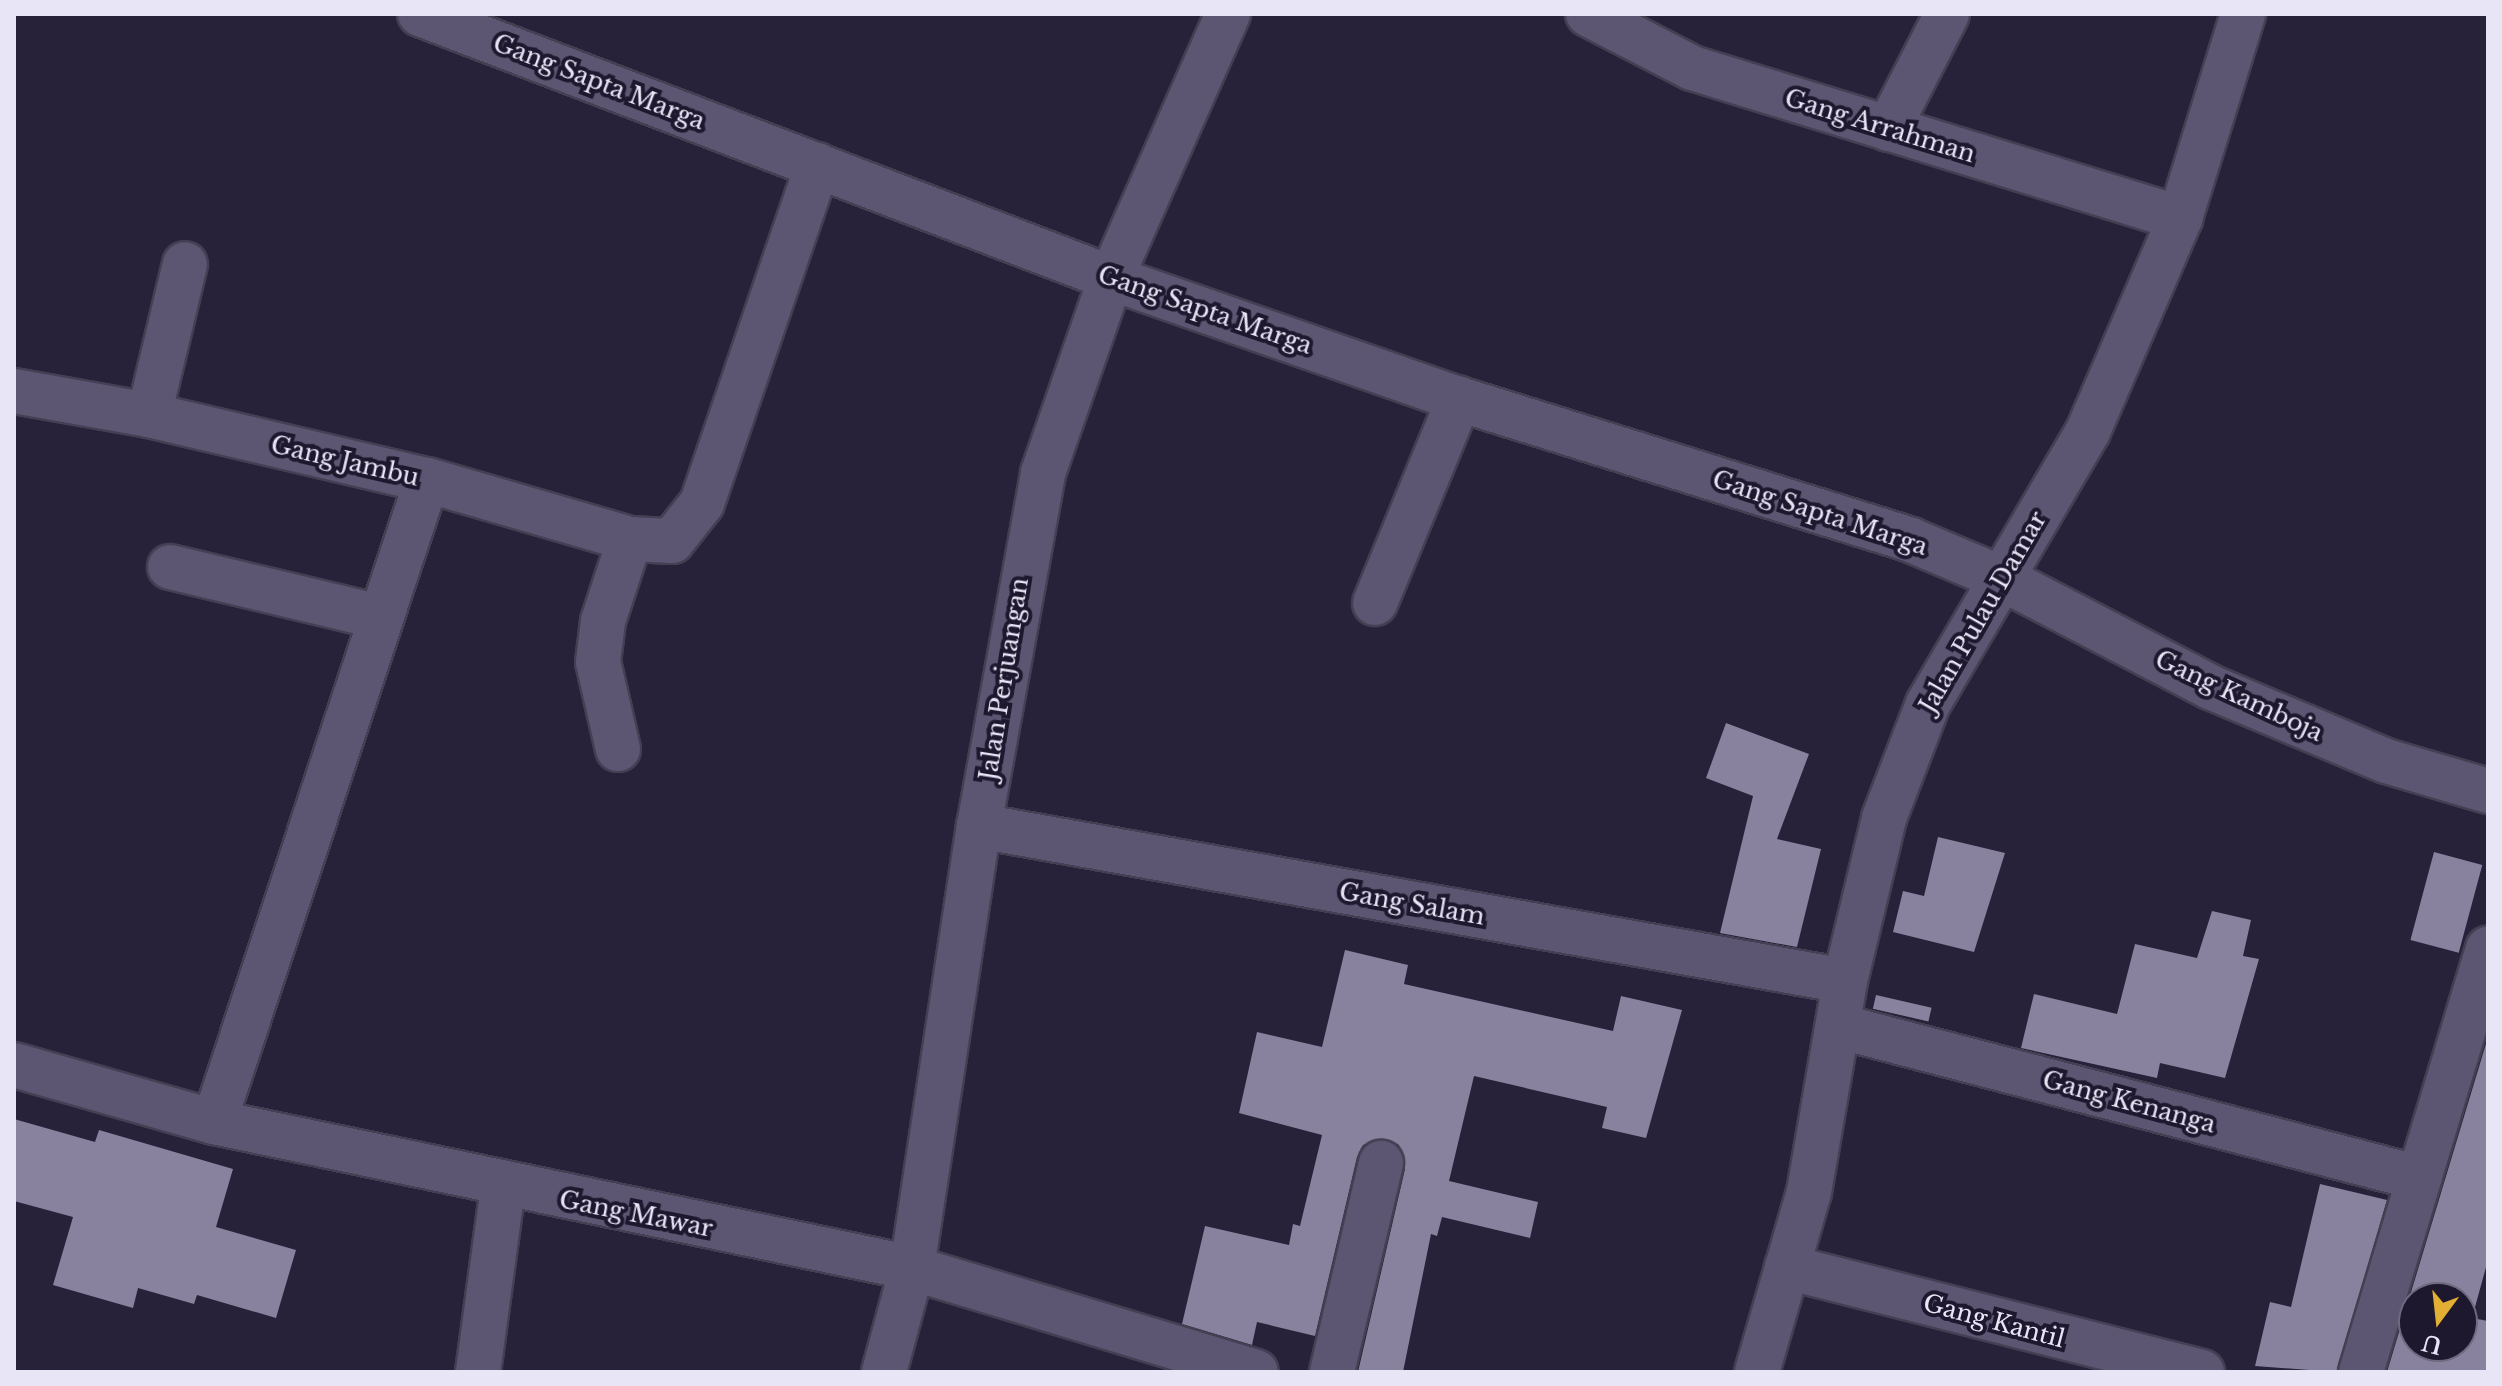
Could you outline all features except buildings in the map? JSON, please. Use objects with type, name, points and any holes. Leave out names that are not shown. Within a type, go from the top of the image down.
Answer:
[{"type":"street","name":"Gang Sapta Marga","points":[[420,14],[1111,278],[1459,399],[1911,540],[2001,578]]},
{"type":"street","name":"Jalan Perjuangan","points":[[884,1372],[912,1268],[979,826],[1043,473],[1111,278],[1228,14]]},
{"type":"street","name":"Gang Arrahman","points":[[1588,14],[1692,68],[2180,218]]},
{"type":"street","points":[[1888,129],[1947,14]]},
{"type":"street","name":"Jalan Pulau Damar","points":[[1757,1372],[1809,1192],[1845,981],[1884,818],[1928,704],[2088,431],[2180,218],[2243,14]]},
{"type":"street","points":[[618,749],[598,662],[603,621],[651,540],[702,503],[818,165]]},
{"type":"street","points":[[149,415],[185,264]]},
{"type":"street","name":"Gang Jambu","points":[[14,391],[149,415],[427,480],[651,540]]},
{"type":"street","points":[[1375,603],[1459,399]]},
{"type":"street","points":[[214,1122],[427,480]]},
{"type":"street","points":[[170,567],[380,617]]},
{"type":"street","name":"Gang Kamboja","points":[[2001,578],[2210,687],[2386,761],[2488,791]]},
{"type":"street","name":"Gang Salam","points":[[979,826],[1845,981]]},
{"type":"street","points":[[2361,1372],[2488,949]]},
{"type":"street","name":"Gang Kenanga","points":[[1838,1026],[2419,1178]]},
{"type":"street","name":"Gang Mawar","points":[[14,1065],[214,1122],[503,1187],[912,1268],[1256,1372]]},
{"type":"street","points":[[1332,1372],[1381,1163]]},
{"type":"street","points":[[478,1372],[503,1187]]},
{"type":"street","name":"Gang Kantil","points":[[1787,1267],[2202,1372]]}]
